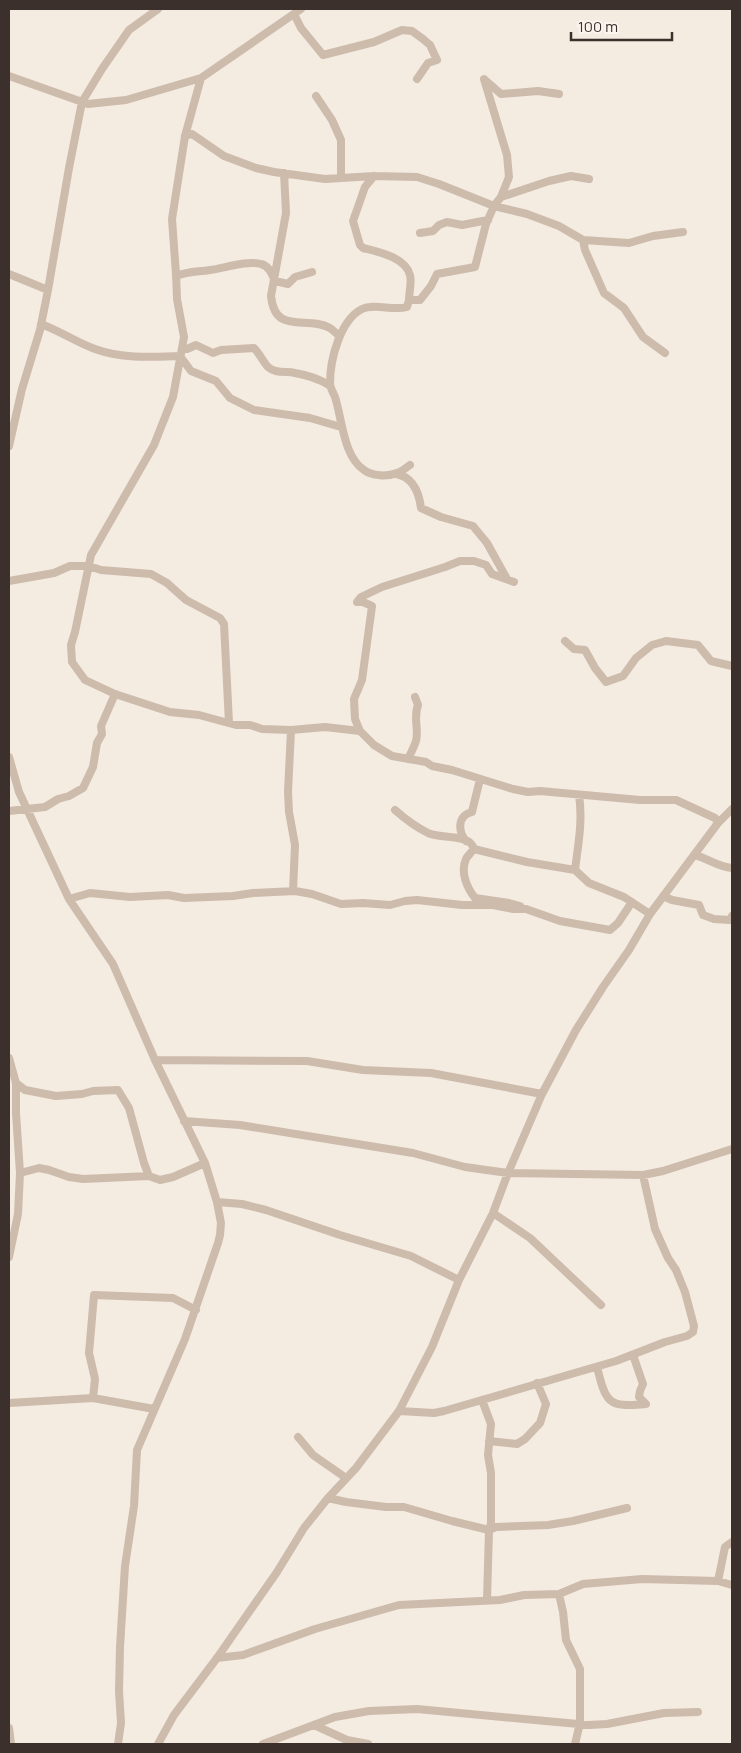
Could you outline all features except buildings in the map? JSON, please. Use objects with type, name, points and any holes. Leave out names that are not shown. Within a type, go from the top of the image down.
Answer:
[{"type":"street","points":[[9,446],[22,389],[41,324],[82,102],[129,30],[158,9]]},
{"type":"street","points":[[9,76],[88,104],[126,100],[201,78],[301,9]]},
{"type":"street","points":[[294,14],[301,28],[323,55],[374,42],[402,30],[412,31],[430,44],[437,60],[428,63],[417,79]]},
{"type":"street","points":[[201,78],[185,136],[172,219],[176,299],[184,337],[173,397],[154,445],[91,555],[75,632],[70,645],[72,662],[85,680],[115,694],[170,712],[199,715],[229,723],[273,730],[324,728],[360,731]]},
{"type":"street","points":[[409,300],[420,300],[431,286],[437,274],[475,266],[488,220],[494,206],[501,197],[509,177],[506,155],[484,79],[490,86],[502,94],[538,91],[559,94]]},
{"type":"street","points":[[316,96],[332,120],[340,140],[341,178]]},
{"type":"street","points":[[185,136],[192,134],[224,156],[256,168],[284,173],[325,179],[374,176],[417,177],[494,206],[527,214],[559,226],[583,240],[629,243],[652,236],[683,232]]},
{"type":"street","points":[[284,173],[286,213],[271,296],[272,306],[276,314],[285,319],[297,323],[329,327],[339,336]]},
{"type":"street","points":[[374,176],[365,187],[353,221],[360,245],[363,248],[390,254],[404,266],[410,275],[409,300],[407,307],[401,309],[369,306],[362,309],[357,312],[339,336],[330,385],[335,396],[346,444],[363,470],[377,475],[404,475],[414,484],[420,497],[421,508],[441,517],[473,526],[487,543],[510,581],[492,574],[486,565],[474,561],[460,561],[382,587],[361,597],[357,602],[363,602],[372,606],[372,614],[368,628],[362,680],[354,700],[355,718],[360,731],[374,745],[392,756],[426,762],[432,766],[528,792],[540,791],[640,800],[676,800],[715,818],[718,823]]},
{"type":"street","points":[[501,197],[571,176],[589,180]]},
{"type":"street","points":[[420,233],[433,230],[439,225],[448,222],[462,224],[488,220]]},
{"type":"street","points":[[583,240],[585,250],[604,293],[624,308],[643,337],[665,353]]},
{"type":"street","points":[[176,276],[200,270],[260,264],[267,267],[275,281],[288,284],[295,277],[312,272]]},
{"type":"street","points":[[9,274],[48,290]]},
{"type":"street","points":[[41,324],[94,349],[119,355],[146,358],[181,352],[196,345],[213,353],[221,350],[254,348],[264,358],[267,367],[277,372],[303,374],[330,385]]},
{"type":"street","points":[[181,352],[191,371],[216,382],[230,398],[254,410],[310,418],[341,427]]},
{"type":"street","points":[[396,474],[410,465]]},
{"type":"street","points":[[9,581],[54,573],[70,566],[89,566],[101,570],[151,574],[167,583],[186,600],[220,618],[224,624],[229,723]]},
{"type":"street","points":[[565,641],[574,649],[585,650],[595,668],[606,682],[623,676],[636,658],[652,645],[666,641],[698,645],[711,661],[732,666]]},
{"type":"street","points":[[9,811],[45,807],[83,788],[93,767],[97,743],[102,734],[100,726],[115,694]]},
{"type":"street","points":[[408,760],[416,740],[417,726],[415,714],[418,705],[415,697]]},
{"type":"street","points":[[291,730],[288,792],[289,812],[295,845],[293,891]]},
{"type":"street","points":[[9,757],[19,792],[68,899],[113,964],[155,1060],[205,1163],[217,1202],[221,1223],[220,1235],[196,1310],[137,1450],[134,1506],[124,1584],[119,1691],[121,1722],[118,1744]]},
{"type":"street","points":[[466,841],[459,831],[460,824],[463,816],[472,812],[480,779]]},
{"type":"street","points":[[575,870],[580,828],[581,808],[579,796]]},
{"type":"street","points":[[158,1744],[174,1715],[277,1572],[304,1528],[328,1498],[356,1468],[399,1411],[432,1347],[459,1280],[493,1213],[542,1094],[576,1030],[629,950],[650,914],[718,823],[732,809]]},
{"type":"street","points":[[395,810],[428,833],[466,841],[473,845],[474,850]]},
{"type":"street","points":[[474,850],[575,870],[589,883],[624,897],[650,914]]},
{"type":"street","points":[[474,850],[466,858],[464,872],[467,887],[475,898],[509,903],[560,921],[610,930],[618,923],[632,902]]},
{"type":"street","points":[[694,855],[707,858],[713,864],[732,868]]},
{"type":"street","points":[[68,899],[90,893],[130,897],[168,896],[184,898],[293,891],[312,894],[340,904],[363,903],[385,905],[417,900],[526,909]]},
{"type":"street","points":[[663,896],[672,900],[699,905],[703,915],[714,919],[730,920],[732,916]]},
{"type":"street","points":[[9,1058],[16,1083],[20,1173],[18,1214],[9,1257]]},
{"type":"street","points":[[155,1060],[307,1061],[363,1070],[431,1073],[542,1094]]},
{"type":"street","points":[[16,1083],[25,1090],[56,1096],[118,1090],[129,1108],[149,1176]]},
{"type":"street","points":[[16,1097],[25,1090]]},
{"type":"street","points":[[184,1121],[240,1125],[414,1153],[465,1167],[508,1173],[643,1175],[663,1171],[732,1149]]},
{"type":"street","points":[[20,1173],[39,1168],[69,1177],[84,1179],[149,1176],[160,1180],[173,1177],[205,1163]]},
{"type":"street","points":[[399,1411],[434,1414],[597,1367],[687,1336],[693,1332],[694,1326],[685,1292],[655,1229],[643,1175]]},
{"type":"street","points":[[217,1202],[242,1204],[266,1210],[411,1256],[459,1280]]},
{"type":"street","points":[[493,1213],[530,1238],[601,1305]]},
{"type":"street","points":[[93,1398],[95,1379],[90,1353],[94,1295],[173,1298],[196,1310]]},
{"type":"street","points":[[597,1367],[605,1396],[613,1403],[622,1405],[646,1404],[639,1397],[643,1384],[634,1354]]},
{"type":"street","points":[[489,1441],[517,1444],[525,1439],[540,1423],[546,1404],[537,1383]]},
{"type":"street","points":[[9,1404],[93,1398],[154,1409]]},
{"type":"street","points":[[482,1400],[490,1419],[488,1462],[491,1473],[491,1523],[489,1530],[487,1600]]},
{"type":"street","points":[[298,1437],[313,1455],[346,1478]]},
{"type":"street","points":[[328,1498],[386,1508],[404,1506],[489,1530],[496,1527],[548,1525],[628,1508]]},
{"type":"street","points":[[718,1581],[725,1547],[732,1542]]},
{"type":"street","points":[[216,1658],[243,1654],[315,1629],[398,1606],[500,1600],[524,1595],[559,1594],[583,1584],[642,1579],[718,1581],[732,1585]]},
{"type":"street","points":[[559,1594],[566,1640],[580,1669],[580,1723],[575,1744]]},
{"type":"street","points":[[263,1744],[335,1717],[369,1711],[417,1709],[589,1725],[607,1724],[664,1712],[698,1712]]},
{"type":"street","points":[[314,1725],[340,1737],[368,1744]]},
{"type":"street","points":[[9,1728],[11,1744]]}]
